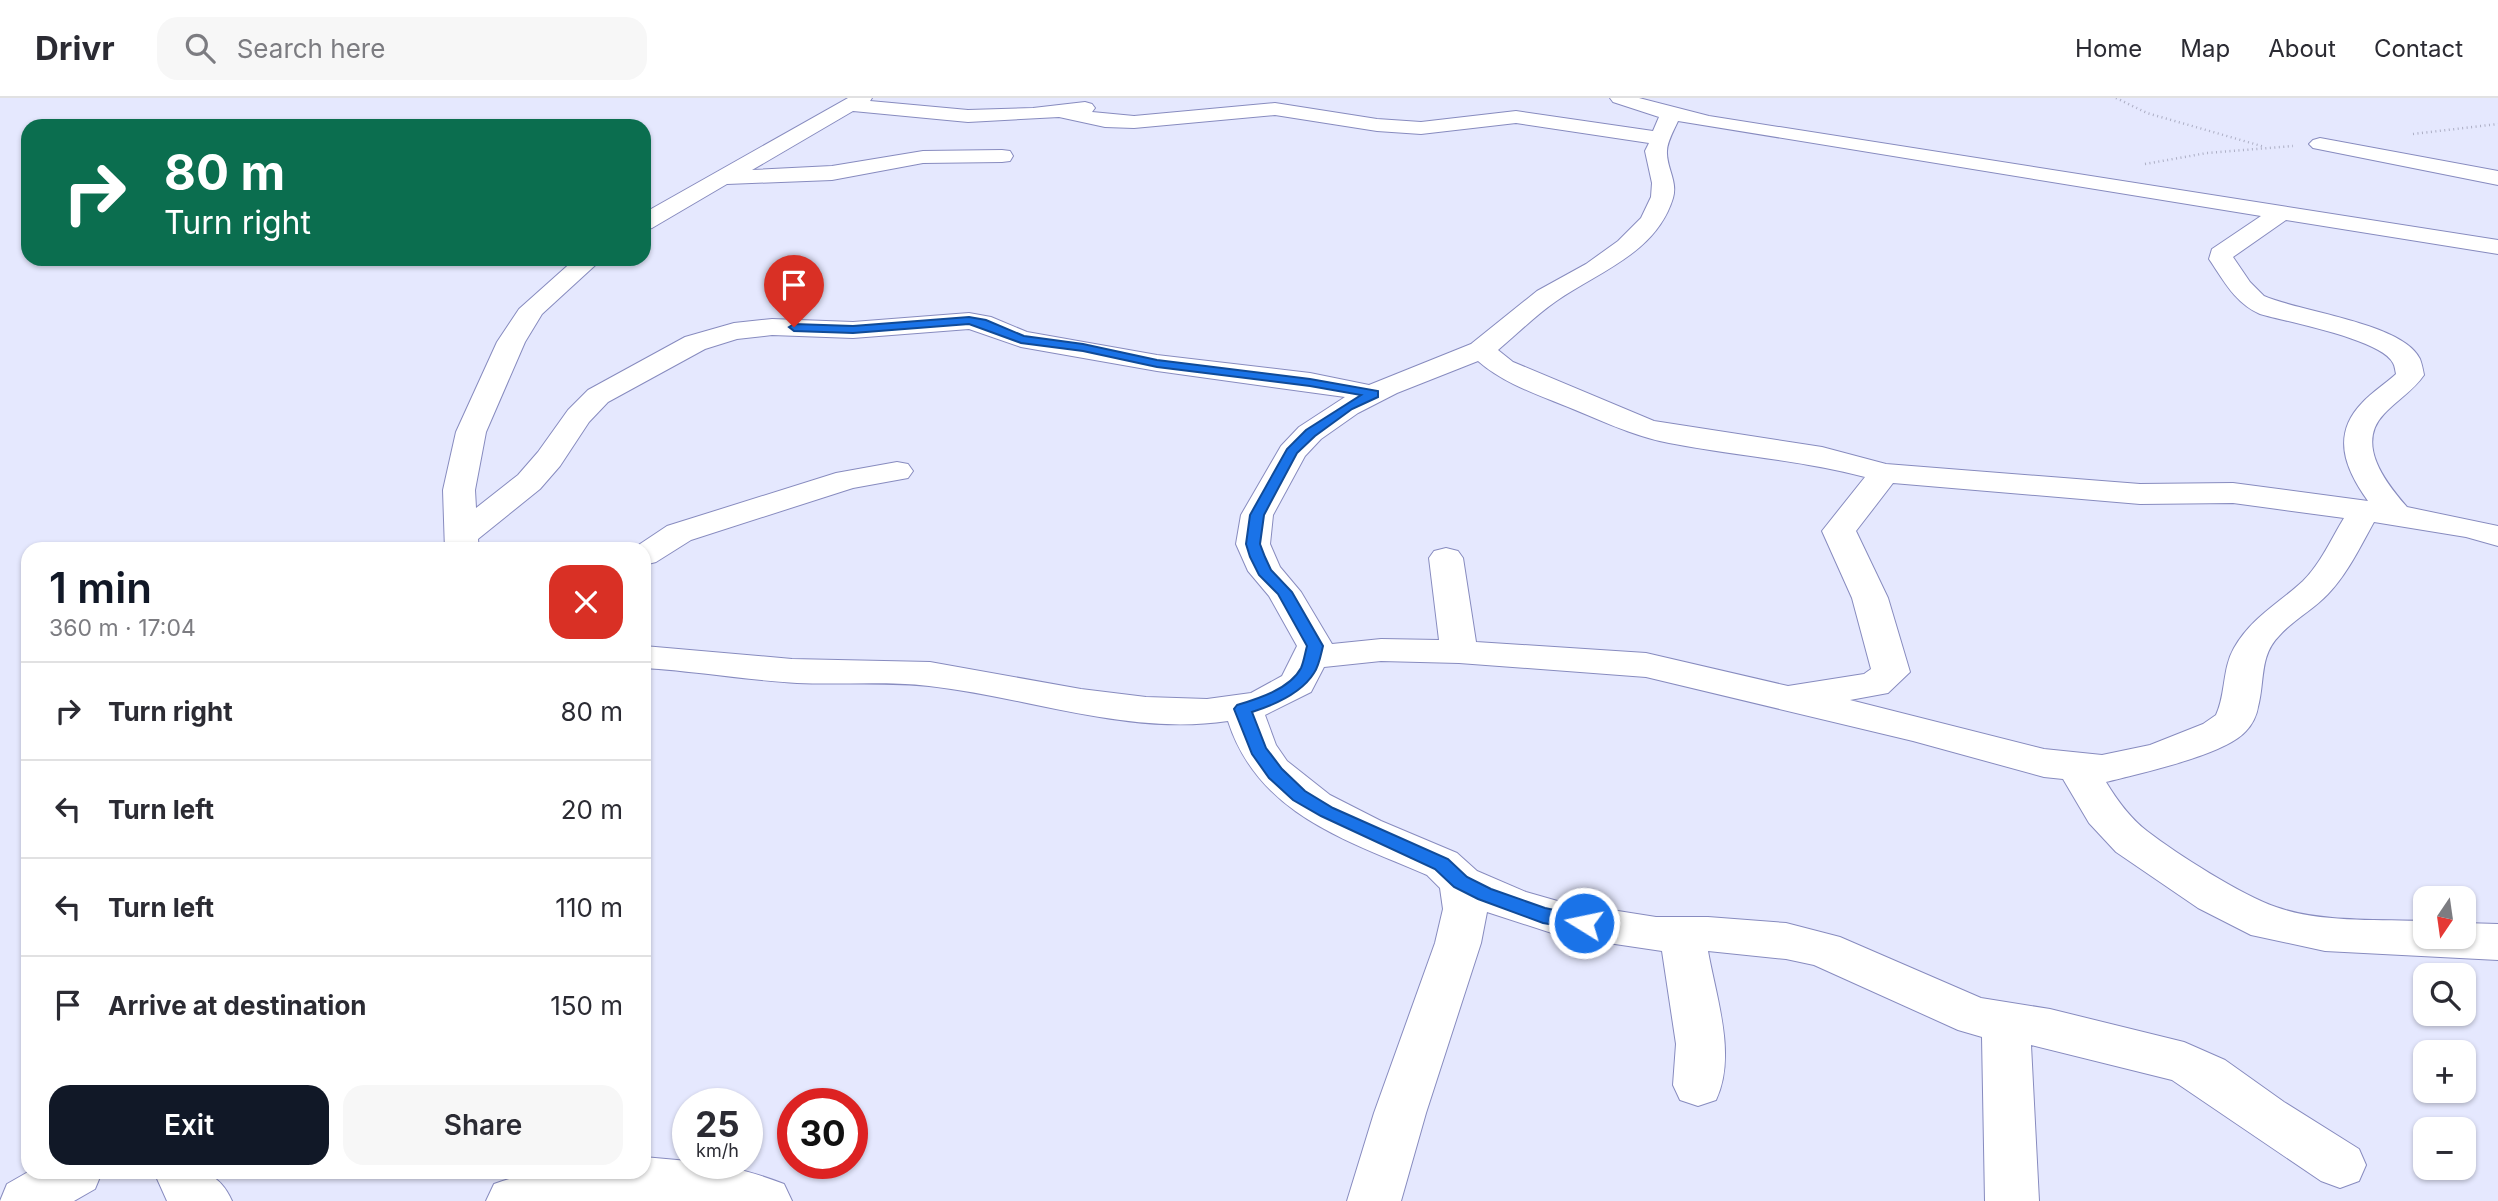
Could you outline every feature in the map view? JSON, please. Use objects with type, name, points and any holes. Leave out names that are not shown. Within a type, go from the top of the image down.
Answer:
[{"type":"street","points":[[651,219],[856,102],[947,116],[1063,112],[1089,107],[1100,98]]},
{"type":"street","points":[[1620,98],[1664,126]]},
{"type":"street","points":[[1063,112],[1105,121],[1134,122],[1275,109],[1377,125],[1421,128],[1516,117],[1664,126],[2498,247]]},
{"type":"street","points":[[651,658],[793,671],[932,674],[1056,698],[1188,713],[1218,713],[1268,702],[1284,693],[1308,671],[1314,657],[1315,646],[1284,592],[1265,571],[1253,544],[1257,515],[1292,452],[1310,433],[1348,407],[1481,349],[1546,296],[1595,269],[1627,246],[1651,221],[1662,190],[1656,151],[1664,126]]},
{"type":"street","points":[[2320,144],[2498,178]]},
{"type":"street","points":[[722,178],[832,173],[923,157],[1002,156]]},
{"type":"street","points":[[1314,657],[1381,650],[1459,652],[1646,665],[1913,728],[2044,763],[2076,767],[2102,769],[2132,764],[2199,741],[2232,723],[2239,708],[2245,663],[2265,629],[2315,589],[2380,513],[2378,494],[2360,466],[2358,445],[2367,415],[2410,375],[2411,368],[2407,360],[2398,351],[2359,332],[2255,302],[2221,259],[2221,254],[2280,214]]},
{"type":"street","points":[[462,542],[459,490],[471,432],[511,342],[532,309],[582,266]]},
{"type":"street","points":[[462,542],[529,482],[550,458],[578,416],[598,396],[695,343],[742,330],[772,327],[853,330],[969,321],[982,323],[1021,339],[1157,363],[1310,382],[1373,394]]},
{"type":"street","points":[[1481,349],[1503,368],[1523,378],[1643,427],[1678,436],[1822,456],[1885,473],[2140,494],[2233,493],[2489,529]]},
{"type":"street","points":[[651,551],[679,533],[847,480],[897,471]]},
{"type":"street","points":[[1784,697],[1875,685],[1891,672],[1870,598],[1839,531],[1842,523],[1885,473]]},
{"type":"street","points":[[1446,558],[1459,652]]},
{"type":"street","points":[[1243,709],[1258,750],[1276,774],[1299,795],[1327,812],[1442,864],[1461,882],[1543,915],[1631,931],[1742,936],[1786,941],[1824,950],[1975,1016],[2050,1029],[2194,1067],[2266,1118],[2340,1165]]},
{"type":"street","points":[[2076,767],[2104,813],[2131,841],[2214,896],[2267,923],[2325,934],[2498,943]]},
{"type":"street","points":[[1374,1201],[1400,1113],[1458,943],[1465,909],[1461,882]]},
{"type":"street","points":[[1682,935],[1700,1044],[1698,1085]]},
{"type":"street","points":[[2006,1023],[2012,1201]]},
{"type":"street","points":[[26,1201],[64,1179]]},
{"type":"street","points":[[184,1179],[188,1188],[205,1201]]},
{"type":"street","points":[[513,1201],[625,1179],[722,1188],[765,1201]]},
{"type":"path","points":[[2116,98],[2159,117],[2268,148]]},
{"type":"path","points":[[2407,135],[2498,124]]},
{"type":"path","points":[[2142,165],[2207,153],[2320,144]]},
{"type":"route","points":[[794,327],[853,330],[969,321],[982,323],[1008,336],[1021,339],[1157,363],[1310,382],[1373,394],[1348,407],[1310,433],[1292,452],[1257,515],[1253,544],[1258,557],[1265,571],[1284,592],[1315,646],[1308,671],[1296,683],[1268,702],[1243,709],[1258,750],[1276,774],[1299,795],[1327,812],[1442,864],[1461,882],[1485,894],[1543,915],[1584,923]]}]
